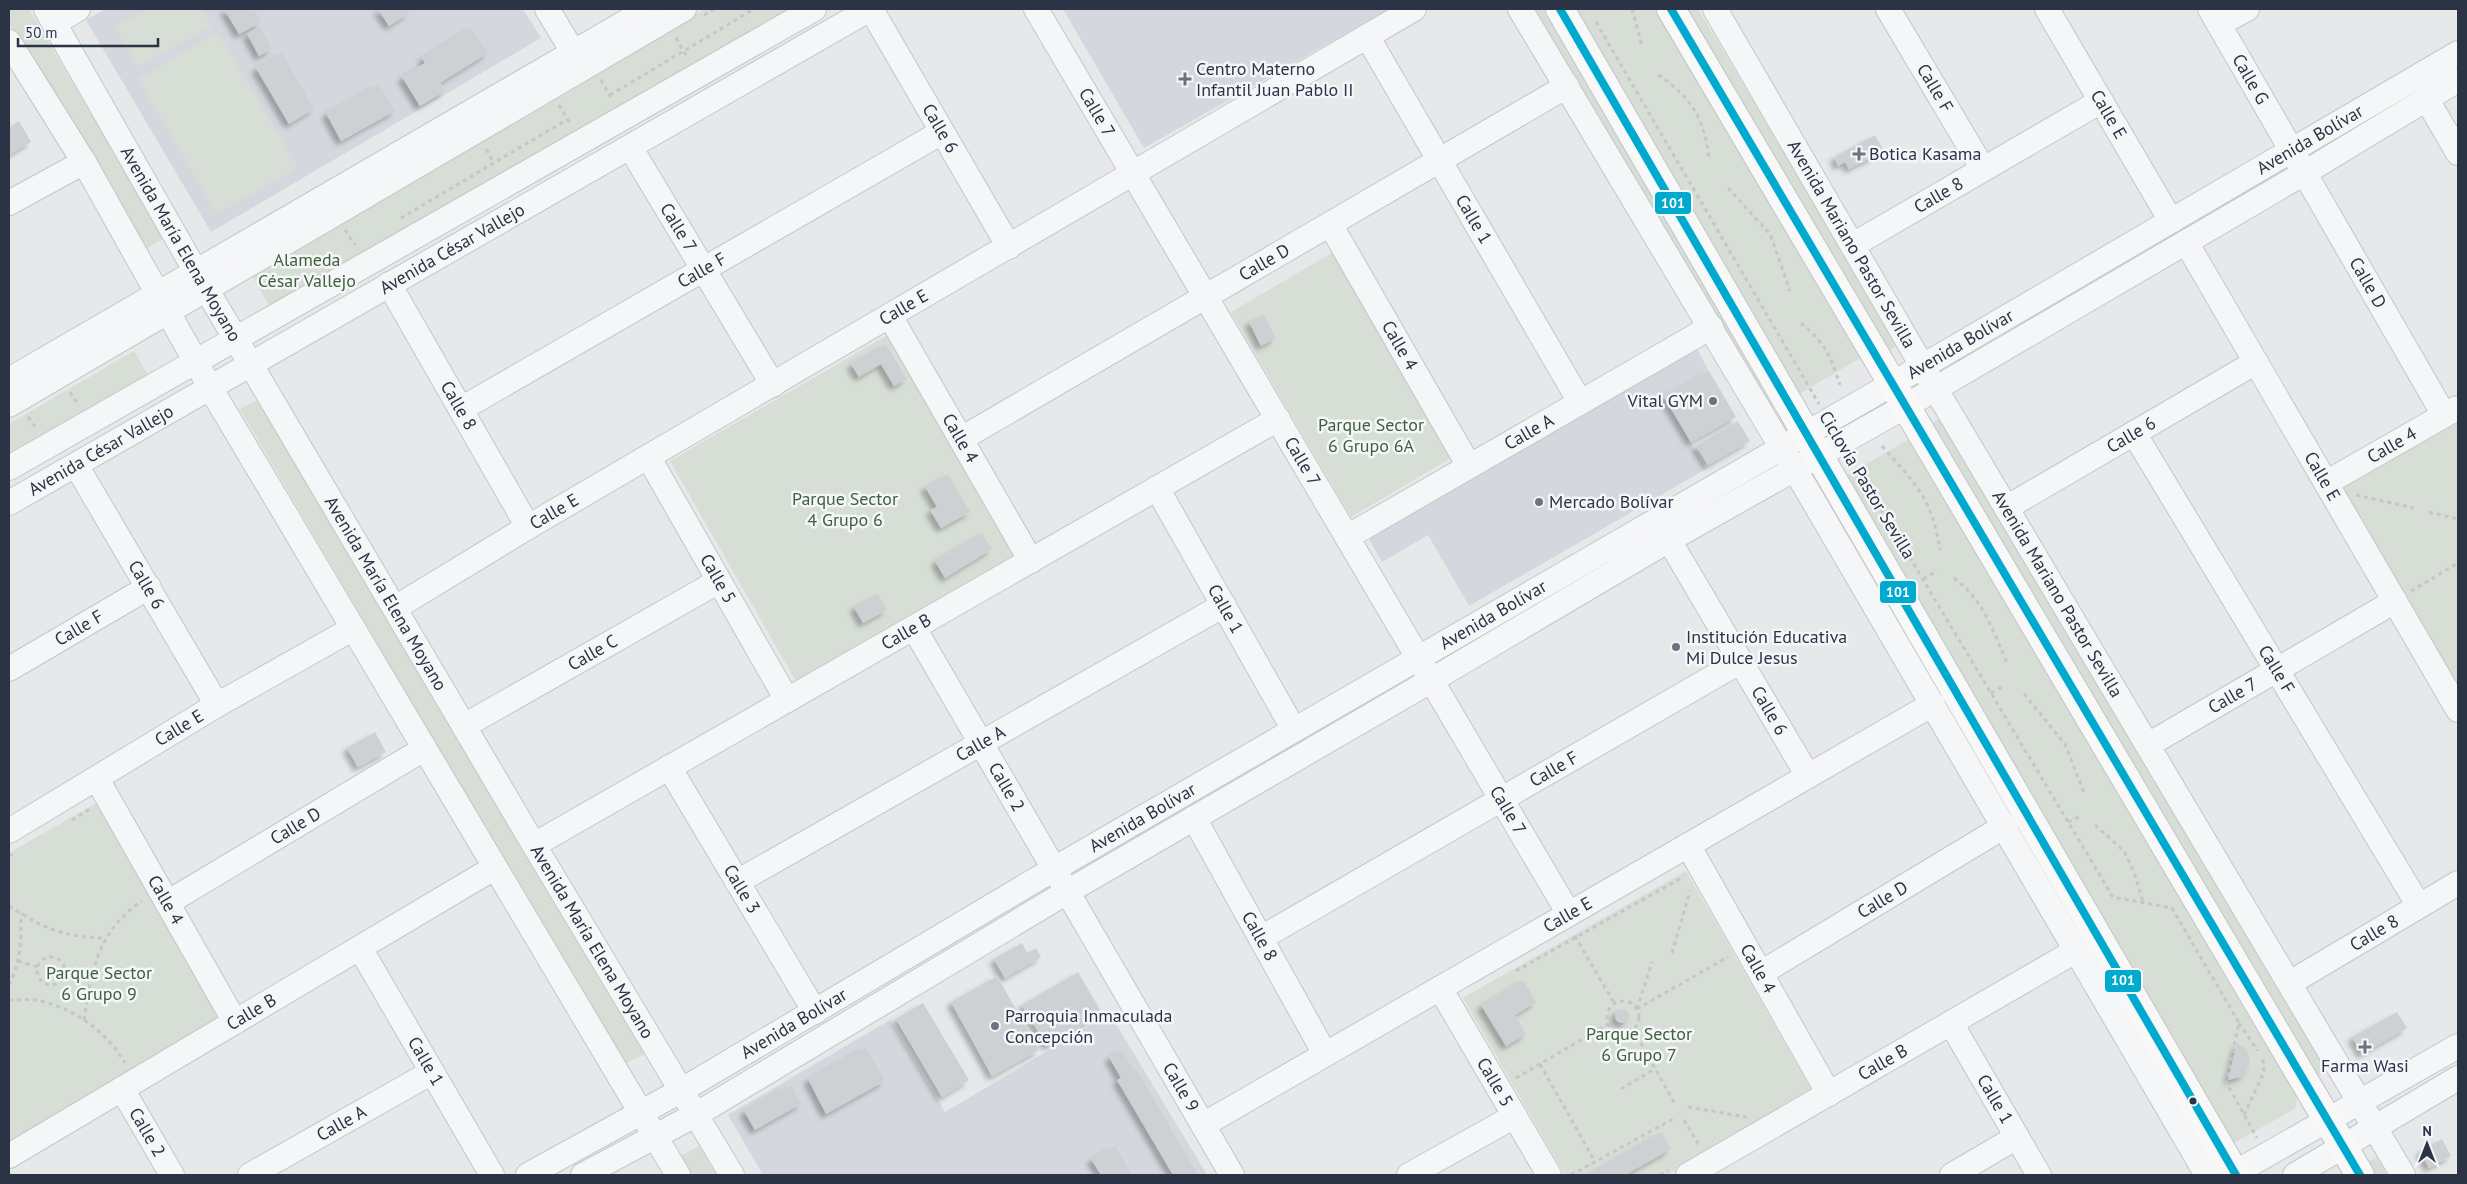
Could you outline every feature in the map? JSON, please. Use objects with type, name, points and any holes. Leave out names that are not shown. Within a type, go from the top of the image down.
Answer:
[{"type":"main road","points":[[1560,9],[1824,437],[2234,1175]]},
{"type":"main road","name":"Avenida Mariano Pastor Sevilla","points":[[1671,9],[2360,1175]]},
{"type":"street","points":[[50,16],[78,9]]},
{"type":"street","points":[[548,9],[573,52]]},
{"type":"street","points":[[9,405],[163,302],[573,52],[648,9]]},
{"type":"street","points":[[201,279],[684,9]]},
{"type":"street","name":"Avenida César Vallejo","points":[[9,468],[814,9]]},
{"type":"street","name":"Avenida César Vallejo","points":[[9,503],[211,389],[389,284],[871,9]]},
{"type":"street","name":"Calle 6","points":[[871,9],[1009,247]]},
{"type":"street","name":"Calle 7","points":[[1036,9],[1432,680],[1567,915]]},
{"type":"street","name":"Calle E","points":[[395,608],[528,527],[774,385],[1414,9]]},
{"type":"street","points":[[1520,9],[2005,826],[2207,1175]]},
{"type":"street","name":"Avenida Mariano Pastor Sevilla","points":[[1715,9],[1935,388],[2403,1175]]},
{"type":"street","name":"Calle F","points":[[1888,9],[1983,169]]},
{"type":"street","name":"Calle E","points":[[2047,9],[2171,221]]},
{"type":"street","points":[[2215,17],[2246,9]]},
{"type":"street","name":"Avenida María Elena Moyano","points":[[50,16],[201,279],[534,845],[732,1175]]},
{"type":"street","name":"Calle G","points":[[2215,17],[2293,150]]},
{"type":"street","name":"Calle 1","points":[[1367,36],[1580,402]]},
{"type":"street","points":[[9,42],[84,162],[211,389],[678,1175]]},
{"type":"street","name":"Avenida Bolívar","points":[[583,1175],[697,1114],[1067,892],[1794,468],[1824,437],[1892,383],[2458,53]]},
{"type":"street","name":"Avenida Bolívar","points":[[528,1175],[682,1090],[1054,869],[1781,446],[1824,437],[1906,406],[2306,172],[2458,80]]},
{"type":"street","name":"Calle D","points":[[961,439],[1567,86]]},
{"type":"street","points":[[2426,98],[2458,153]]},
{"type":"street","name":"Calle 8","points":[[1853,245],[2101,101]]},
{"type":"street","name":"Calle F","points":[[461,409],[942,132]]},
{"type":"street","name":"Calle 7","points":[[630,147],[774,385]]},
{"type":"street","name":"Calle D","points":[[2293,150],[2451,411]]},
{"type":"street","points":[[9,203],[84,162]]},
{"type":"street","name":"Calle 4","points":[[1330,224],[1469,466]]},
{"type":"street","name":"Calle E","points":[[2186,242],[2458,710]]},
{"type":"street","name":"Calle 8","points":[[389,284],[528,527]]},
{"type":"street","points":[[9,380],[163,302]]},
{"type":"street","name":"Calle 4","points":[[890,316],[1031,561]]},
{"type":"street","name":"Calle A","points":[[1347,536],[1710,327]]},
{"type":"street","name":"Calle 6","points":[[2006,508],[2256,362]]},
{"type":"street","name":"Calle 4","points":[[2328,485],[2451,411]]},
{"type":"street","name":"Calle B","points":[[534,845],[1278,419]]},
{"type":"street","name":"Calle F","points":[[2134,433],[2419,906]]},
{"type":"street","name":"Calle 5","points":[[649,458],[788,700]]},
{"type":"street","name":"Calle 6","points":[[76,465],[217,705]]},
{"type":"street","name":"Calle 1","points":[[1157,488],[1294,730]]},
{"type":"street","name":"Calle 6","points":[[1669,540],[1808,776]]},
{"type":"street","name":"Calle C","points":[[464,726],[719,581]]},
{"type":"street","name":"Calle F","points":[[9,670],[148,587]]},
{"type":"street","name":"Calle 7","points":[[2148,745],[2395,601]]},
{"type":"street","name":"Calle A","points":[[737,882],[1224,605]]},
{"type":"street","name":"Calle 2","points":[[914,628],[1054,869]]},
{"type":"street","name":"Calle E","points":[[9,831],[217,705],[352,629]]},
{"type":"street","name":"Calle F","points":[[1262,938],[1741,661]]},
{"type":"street","name":"Calle E","points":[[1202,1125],[1933,704]]},
{"type":"street","name":"Calle D","points":[[163,896],[424,749]]},
{"type":"street","name":"Calle 3","points":[[669,767],[814,1012]]},
{"type":"street","name":"Calle 4","points":[[96,779],[235,1022]]},
{"type":"street","name":"Calle 8","points":[[1194,818],[1325,1054]]},
{"type":"street","name":"Calle D","points":[[1761,973],[2005,826]]},
{"type":"street","name":"Calle 4","points":[[1688,845],[1829,1094]]},
{"type":"street","name":"Calle B","points":[[9,1156],[494,868]]},
{"type":"street","name":"Calle 9","points":[[1054,869],[1232,1175]]},
{"type":"street","name":"Calle 8","points":[[2290,983],[2458,883]]},
{"type":"street","name":"Calle 1","points":[[360,948],[492,1175]]},
{"type":"street","name":"Calle B","points":[[1682,1170],[1716,1166],[1829,1094],[2077,950]]},
{"type":"street","name":"Calle 5","points":[[1440,988],[1549,1175]]},
{"type":"street","name":"Calle 1","points":[[1952,1023],[2039,1175]]},
{"type":"street","points":[[2234,1175],[2458,1046]]},
{"type":"street","name":"Calle A","points":[[250,1175],[432,1072]]},
{"type":"street","points":[[2296,1175],[2458,1078]]},
{"type":"street","name":"Calle 2","points":[[129,1085],[172,1175]]},
{"type":"street","points":[[1409,1175],[1515,1116]]},
{"type":"street","points":[[1952,1175],[2017,1137]]},
{"type":"path","points":[[610,94],[754,9]]},
{"type":"path","points":[[1632,9],[1642,46]]},
{"type":"path","name":"Ciclovía Pastor Sevilla","points":[[1594,17],[1824,437],[1923,580],[2113,897],[2172,908],[2239,1023],[2260,1054],[2265,1066],[2264,1072],[2244,1115]]},
{"type":"path","points":[[673,34],[693,68]]},
{"type":"path","points":[[1658,75],[1679,89],[1696,113],[1708,147],[1709,160]]},
{"type":"path","points":[[599,78],[614,102]]},
{"type":"path","points":[[558,102],[572,127]]},
{"type":"path","points":[[396,221],[568,119]]},
{"type":"path","points":[[484,146],[499,170]]},
{"type":"path","points":[[1728,188],[1770,234],[1790,291]]},
{"type":"path","points":[[344,230],[355,245]]},
{"type":"path","points":[[346,250],[363,240]]},
{"type":"path","points":[[1801,323],[1816,336],[1829,352],[1840,385]]},
{"type":"path","points":[[1882,446],[1926,498],[1936,524],[1940,550]]},
{"type":"path","points":[[2328,485],[2414,508]]},
{"type":"path","points":[[2429,512],[2458,519]]},
{"type":"path","points":[[2395,601],[2458,563]]},
{"type":"path","points":[[1923,580],[1937,571]]},
{"type":"path","points":[[1954,578],[1965,586],[1982,608],[2008,665]]},
{"type":"path","points":[[1991,692],[2004,686]]},
{"type":"path","points":[[2024,694],[2065,744],[2085,795]]},
{"type":"path","points":[[2068,822],[2081,816]]},
{"type":"path","points":[[2095,825],[2124,851],[2134,872],[2144,902]]},
{"type":"path","points":[[1509,975],[1684,876],[1687,882]]},
{"type":"path","points":[[1672,953],[1690,888],[1695,896]]},
{"type":"path","points":[[84,1020],[89,981],[104,938],[124,913],[163,896]]},
{"type":"path","points":[[9,906],[51,930],[78,938],[104,938]]},
{"type":"path","points":[[9,985],[21,947],[21,913]]},
{"type":"path","points":[[1567,915],[1576,937],[1614,1003]]},
{"type":"path","points":[[1725,948],[1735,964]]},
{"type":"path","points":[[1637,1010],[1730,956]]},
{"type":"path","points":[[46,958],[55,958],[62,962],[65,974],[59,983],[45,984],[39,978],[38,966],[46,958]]},
{"type":"path","points":[[18,961],[38,966]]},
{"type":"path","points":[[1637,1010],[1630,1002],[1614,1003],[1607,1011],[1608,1024],[1618,1032],[1628,1032],[1633,1029],[1638,1020],[1637,1010],[1652,962]]},
{"type":"path","points":[[65,974],[89,981]]},
{"type":"path","points":[[9,1000],[35,1000],[69,1011],[84,1020],[114,1045],[129,1085]]},
{"type":"path","points":[[2239,1023],[2226,1082],[2267,1155]]},
{"type":"path","points":[[1498,1088],[1608,1024]]},
{"type":"path","points":[[1633,1029],[1675,1104]]},
{"type":"path","points":[[1540,1064],[1595,1162]]},
{"type":"path","points":[[1622,1088],[1655,1069]]},
{"type":"path","points":[[1688,1107],[1756,1118]]},
{"type":"path","points":[[1571,1175],[1673,1119]]},
{"type":"path","points":[[1684,1120],[1716,1166]]},
{"type":"path","points":[[1660,1175],[1682,1170]]},
{"type":"shaded area","points":[[105,9],[523,9],[541,38],[211,232],[86,20]]},
{"type":"shaded area","name":"Centro Materno Infantil Juan Pablo II","points":[[1063,9],[1389,9],[1144,148]]},
{"type":"shaded area","name":"Mercado Bolívar","points":[[1697,349],[1709,371],[1664,397],[1706,469],[1469,606],[1428,535],[1382,562],[1368,537]]},
{"type":"shaded area","points":[[1110,1014],[1207,1175],[763,1175],[728,1115],[890,1020],[945,1112]]},
{"type":"green space","points":[[9,9],[29,9],[164,238],[144,250],[9,23]]},
{"type":"green space","points":[[147,9],[202,9],[212,26],[138,67],[115,26]]},
{"type":"green space","name":"Alameda César Vallejo","points":[[704,9],[802,9],[276,317],[251,274]]},
{"type":"green space","points":[[1533,9],[1545,9],[1777,405],[1766,411]]},
{"type":"green space","points":[[1572,9],[1657,9],[1862,357],[1799,394]]},
{"type":"green space","points":[[1680,9],[1698,9],[1899,344],[1884,354]]},
{"type":"green space","points":[[218,32],[298,168],[217,214],[138,79]]},
{"type":"green space","name":"Parque Sector 6 Grupo 6A","points":[[1332,253],[1453,457],[1351,517],[1231,312]]},
{"type":"green space","name":"Parque Sector 4 Grupo 6","points":[[891,333],[1021,557],[797,683],[670,461]]},
{"type":"green space","points":[[134,351],[151,380],[9,463],[9,424]]},
{"type":"green space","points":[[263,397],[646,1053],[623,1065],[240,409]]},
{"type":"green space","points":[[1943,417],[2004,528],[2329,1070],[2311,1080],[1927,425]]},
{"type":"green space","points":[[2458,422],[2458,694],[2339,489]]},
{"type":"green space","points":[[1911,438],[2297,1097],[2296,1107],[2291,1111],[2232,1144],[1842,478]]},
{"type":"green space","name":"Parque Sector 6 Grupo 9","points":[[100,801],[224,1017],[9,1143],[9,853]]},
{"type":"green space","name":"Parque Sector 6 Grupo 7","points":[[1686,871],[1811,1089],[1667,1175],[1565,1175],[1463,998]]},
{"type":"green space","points":[[699,1146],[716,1175],[687,1175],[677,1158]]},
{"type":"green space","points":[[2377,1157],[2387,1175],[2368,1175],[2362,1165]]},
{"type":"building","points":[[224,9],[253,9],[261,22],[239,34]]},
{"type":"building","points":[[378,9],[407,9],[409,13],[389,26]]},
{"type":"building","points":[[260,27],[272,49],[259,56],[247,34]]},
{"type":"building","points":[[471,27],[488,53],[440,83],[445,91],[420,106],[402,77],[425,63],[422,58]]},
{"type":"building","points":[[282,53],[314,109],[289,124],[256,68]]},
{"type":"building","points":[[379,84],[395,111],[341,141],[326,113]]},
{"type":"building","points":[[19,121],[31,142],[9,155],[9,128]]},
{"type":"building","name":"Botica Kasama","points":[[1875,135],[1884,151],[1849,169],[1845,162],[1838,166],[1834,157]]},
{"type":"building","points":[[1264,315],[1276,338],[1261,346],[1249,322]]},
{"type":"building","points":[[886,344],[907,379],[894,386],[881,364],[859,377],[851,364]]},
{"type":"building","points":[[1709,371],[1736,417],[1691,442],[1664,397]]},
{"type":"building","points":[[1738,421],[1750,441],[1708,465],[1696,446]]},
{"type":"building","points":[[948,474],[970,512],[941,528],[930,510],[937,507],[925,487]]},
{"type":"building","points":[[982,533],[992,549],[945,578],[935,561]]},
{"type":"building","points":[[878,594],[887,610],[863,623],[854,607]]},
{"type":"building","points":[[375,732],[386,752],[358,767],[347,748]]},
{"type":"building","points":[[1022,943],[1027,953],[1036,948],[1041,957],[1005,978],[994,959]]},
{"type":"building","points":[[1078,972],[1102,1013],[1047,1046],[1022,1005]]},
{"type":"building","name":"Parroquia Inmaculada Concepción","points":[[997,976],[1039,1050],[992,1076],[951,1002]]},
{"type":"building","points":[[1523,980],[1536,1002],[1515,1015],[1526,1034],[1506,1046],[1481,1005]]},
{"type":"building","points":[[923,1003],[969,1080],[942,1097],[896,1019]]},
{"type":"building","points":[[1619,1009],[1625,1009],[1629,1016],[1625,1023],[1619,1023],[1615,1019],[1615,1013]]},
{"type":"building","points":[[2397,1012],[2407,1028],[2362,1054],[2352,1037]]},
{"type":"building","points":[[2237,1043],[2247,1050],[2250,1062],[2245,1073],[2240,1077],[2228,1080]]},
{"type":"building","points":[[866,1047],[885,1081],[826,1114],[808,1079]]},
{"type":"building","points":[[1122,1050],[1134,1071],[1136,1069],[1198,1175],[1173,1175],[1117,1080],[1121,1078],[1109,1057]]},
{"type":"building","points":[[791,1085],[801,1104],[755,1130],[744,1111]]},
{"type":"building","points":[[1661,1132],[1671,1149],[1625,1175],[1587,1175]]},
{"type":"building","points":[[2442,1139],[2451,1156],[2429,1168],[2420,1151]]},
{"type":"building","points":[[1115,1146],[1132,1175],[1101,1175],[1091,1159]]},
{"type":"transit line","name":"101","points":[[1560,9],[2236,1175]]},
{"type":"transit line","name":"101","points":[[1671,9],[2360,1175]]},
{"type":"place","name":"Centro Materno Infantil Juan Pablo II","points":[[1185,79]]},
{"type":"place","name":"Botica Kasama","points":[[1859,154]]},
{"type":"place","name":"Vital GYM","points":[[1713,401]]},
{"type":"place","name":"Mercado Bolívar","points":[[1539,502]]},
{"type":"place","name":"Institución Educativa Mi Dulce Jesus","points":[[1676,647]]},
{"type":"place","name":"Parroquia Inmaculada Concepción","points":[[995,1026]]},
{"type":"place","name":"Farma Wasi","points":[[2365,1047]]}]
